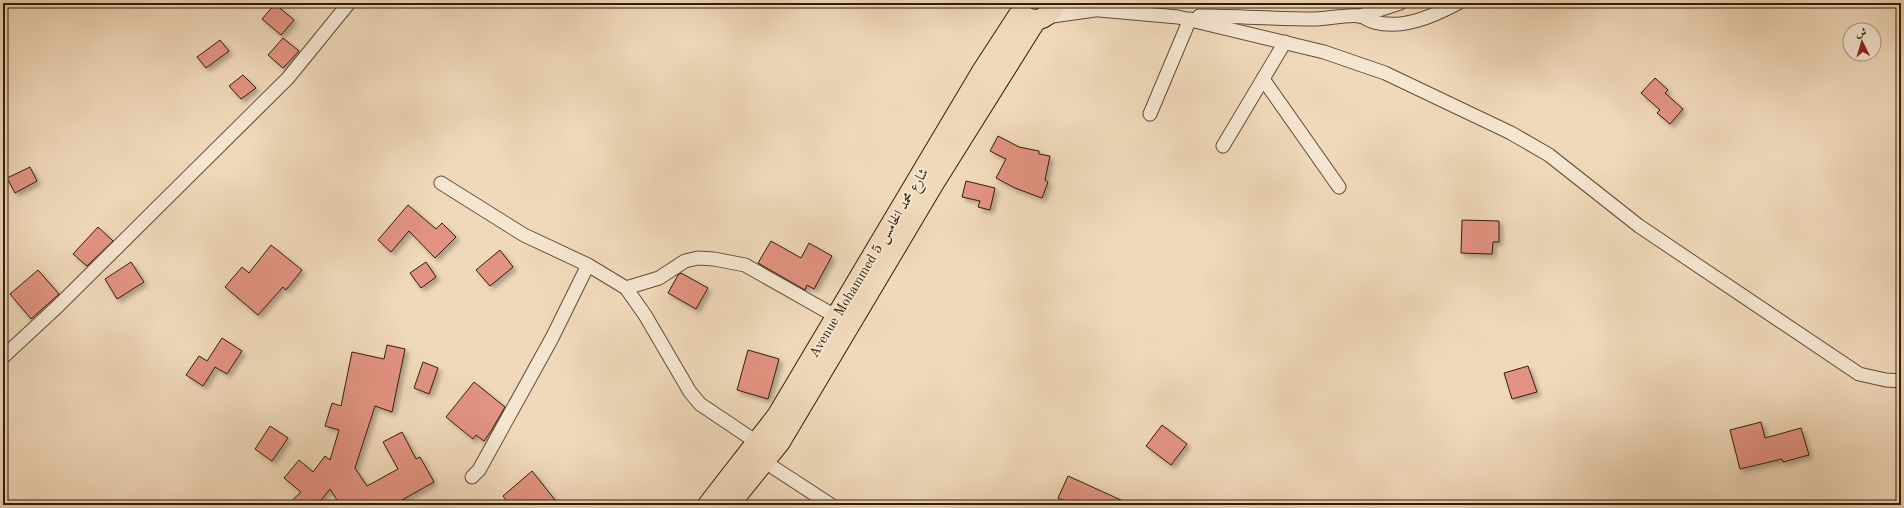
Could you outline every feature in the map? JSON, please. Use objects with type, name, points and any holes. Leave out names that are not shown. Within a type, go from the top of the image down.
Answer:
[{"type":"main road","name":"Avenue Mohammed 5 شارع محمد الخامس","points":[[708,505],[758,443],[777,416],[838,317],[981,73],[1034,11]]},
{"type":"main road","name":"Avenue Mohammed 5 شارع محمد الخامس","points":[[729,505],[765,462],[795,418],[1034,11]]},
{"type":"street","points":[[3,357],[58,306],[288,78],[349,3]]},
{"type":"street","points":[[1077,3],[1099,10]]},
{"type":"street","points":[[1034,11],[1099,10],[1184,18],[1239,16],[1317,19],[1360,16],[1400,3]]},
{"type":"street","points":[[1360,16],[1374,22],[1398,24],[1429,16],[1458,3]]},
{"type":"street","points":[[1184,18],[1324,52],[1385,73],[1511,133],[1549,155],[1639,226],[1859,374],[1886,380],[1901,381]]},
{"type":"street","points":[[1150,114],[1184,18]]},
{"type":"street","points":[[1223,146],[1285,42]]},
{"type":"street","points":[[1263,79],[1339,187]]},
{"type":"street","points":[[441,183],[524,235],[588,265],[626,288],[645,315],[690,392],[700,404],[758,443]]},
{"type":"street","points":[[626,288],[659,278],[685,261],[698,258],[714,258],[745,265],[838,317]]},
{"type":"street","points":[[472,477],[479,470],[552,338],[588,265]]},
{"type":"street","points":[[765,462],[831,505]]},
{"type":"building","points":[[275,4],[294,20],[281,35],[262,19]]},
{"type":"building","points":[[283,38],[299,51],[283,68],[268,55]]},
{"type":"building","points":[[220,40],[229,51],[206,68],[197,57]]},
{"type":"building","points":[[243,75],[256,88],[241,99],[229,86]]},
{"type":"building","points":[[1655,78],[1668,90],[1665,93],[1683,109],[1670,124],[1657,113],[1660,110],[1641,93]]},
{"type":"building","points":[[998,136],[1019,147],[1039,151],[1039,154],[1050,156],[1045,180],[1048,182],[1042,198],[1015,188],[996,178],[1006,159],[990,151]]},
{"type":"building","points":[[30,167],[37,181],[15,193],[7,178]]},
{"type":"building","points":[[966,181],[995,188],[990,210],[978,207],[980,201],[962,197]]},
{"type":"building","points":[[408,205],[436,229],[442,223],[456,237],[435,258],[409,231],[391,252],[378,240]]},
{"type":"building","points":[[1462,220],[1499,221],[1499,242],[1493,242],[1492,254],[1461,253]]},
{"type":"building","points":[[98,227],[113,241],[87,266],[73,254]]},
{"type":"building","points":[[771,241],[801,258],[809,243],[832,256],[814,289],[807,285],[805,290],[758,263]]},
{"type":"building","points":[[271,245],[302,270],[286,290],[283,287],[258,315],[225,287],[242,267],[249,273]]},
{"type":"building","points":[[500,250],[513,267],[490,286],[476,270]]},
{"type":"building","points":[[131,262],[144,282],[117,299],[105,279]]},
{"type":"building","points":[[426,262],[436,277],[421,288],[410,273]]},
{"type":"building","points":[[38,270],[59,294],[31,319],[10,294]]},
{"type":"building","points":[[681,273],[708,288],[696,309],[668,293],[678,275]]},
{"type":"building","points":[[222,338],[242,351],[227,374],[215,367],[203,386],[186,375],[199,356],[207,361]]},
{"type":"building","points":[[387,345],[405,349],[392,412],[375,406],[355,468],[367,486],[398,469],[383,442],[402,432],[416,459],[420,457],[434,482],[393,505],[340,505],[330,489],[317,505],[287,505],[301,492],[284,478],[299,460],[313,472],[325,456],[330,460],[339,430],[325,426],[332,403],[341,406],[352,352],[384,359]]},
{"type":"building","points":[[748,350],[779,359],[768,399],[737,390]]},
{"type":"building","points":[[423,362],[438,368],[429,394],[414,388]]},
{"type":"building","points":[[1528,366],[1537,392],[1512,399],[1504,373]]},
{"type":"building","points":[[474,382],[505,407],[484,441],[476,435],[473,439],[446,417]]},
{"type":"building","points":[[1761,422],[1765,438],[1801,428],[1809,455],[1783,462],[1782,459],[1740,469],[1730,430]]},
{"type":"building","points":[[1162,425],[1187,444],[1171,465],[1146,446]]},
{"type":"building","points":[[270,426],[288,438],[272,461],[255,449]]},
{"type":"building","points":[[532,471],[555,500],[548,505],[510,505],[503,496]]},
{"type":"building","points":[[1068,476],[1132,505],[1074,505],[1058,498]]}]
